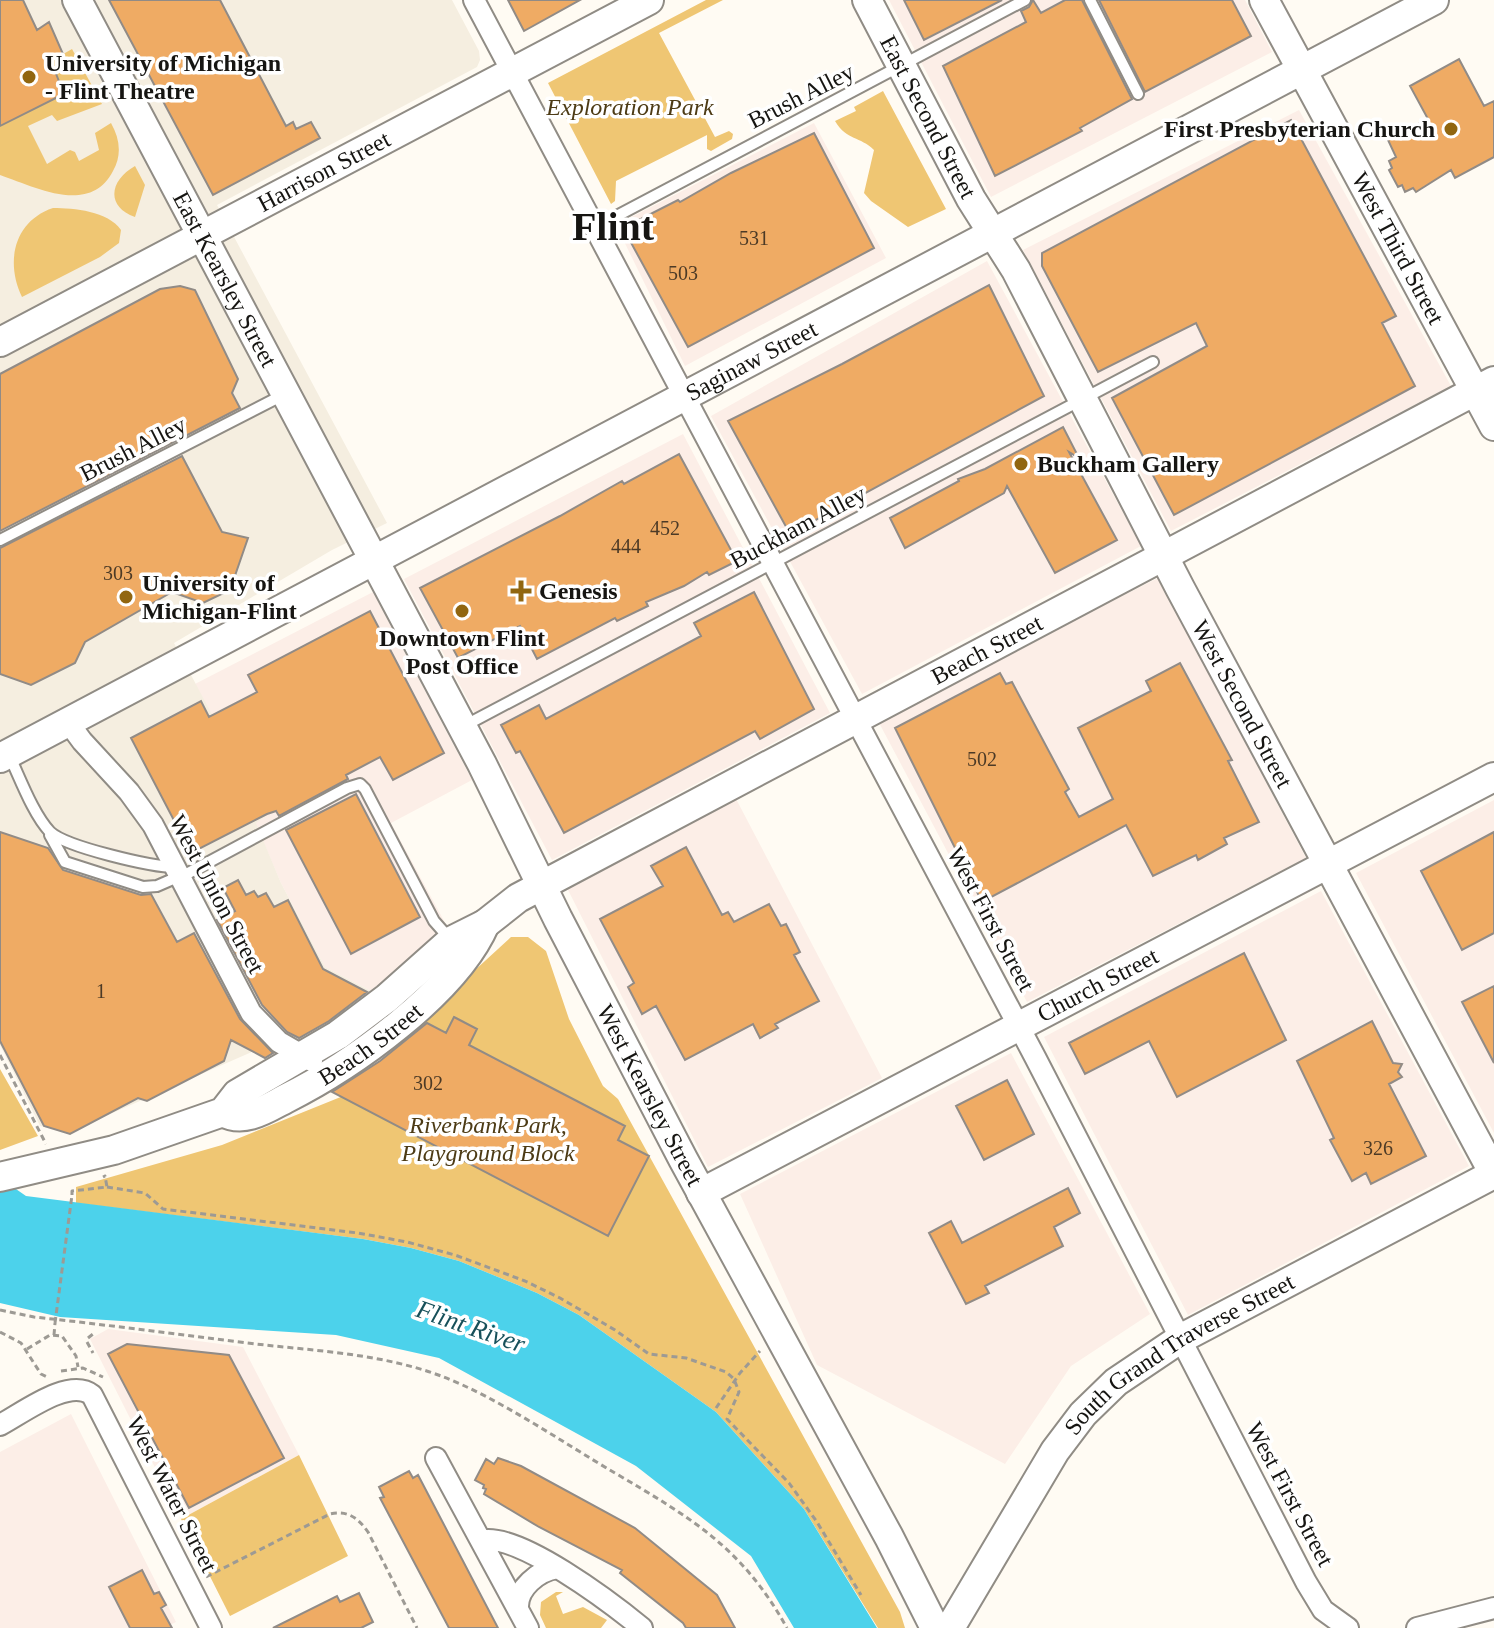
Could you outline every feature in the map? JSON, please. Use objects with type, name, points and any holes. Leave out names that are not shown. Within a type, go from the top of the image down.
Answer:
[{"type":"street","name":"East Kearsley Street","points":[[77,0],[373,559]]},
{"type":"street","name":"West First Street","points":[[474,0],[1019,1027],[1312,1593],[1323,1610],[1348,1628]]},
{"type":"street","name":"Harrison Street","points":[[0,342],[649,0]]},
{"type":"street","name":"East Second Street","points":[[867,0],[971,199],[993,233]]},
{"type":"street","name":"West Third Street","points":[[1264,0],[1301,70],[1484,386],[1494,426]]},
{"type":"street","name":"Saginaw Street","points":[[3,749],[68,722],[1434,0]]},
{"type":"street","name":"West Second Street","points":[[993,233],[1016,270],[1162,555],[1494,1174]]},
{"type":"street","name":"Beach Street","points":[[0,1177],[114,1150],[223,1112],[237,1094],[304,1057],[368,1013],[458,948],[505,906],[542,884],[1484,386]]},
{"type":"street","name":"West Kearsley Street","points":[[373,559],[701,1193],[889,1537],[935,1628]]},
{"type":"street","name":"West Union Street","points":[[68,722],[138,803],[251,1013],[271,1035],[334,1072]]},
{"type":"street","name":"Church Street","points":[[701,1193],[1494,777]]},
{"type":"street","name":"Beach Street","points":[[223,1112],[235,1117],[251,1115],[301,1092],[351,1062],[413,1012],[458,948]]},
{"type":"street","name":"South Grand Traverse Street","points":[[950,1628],[1055,1451],[1073,1425],[1116,1382],[1180,1339],[1494,1174]]},
{"type":"street","name":"West Water Street","points":[[0,1425],[70,1388],[82,1389],[97,1401],[211,1628]]},
{"type":"street","points":[[436,1458],[528,1628]]},
{"type":"street","points":[[481,1541],[504,1542],[557,1568],[598,1593],[642,1628]]},
{"type":"street","points":[[518,1608],[520,1596],[539,1574],[557,1568]]},
{"type":"street","points":[[1417,1628],[1494,1608]]},
{"type":"lane","name":"Brush Alley","points":[[594,228],[1025,0]]},
{"type":"lane","points":[[1090,0],[1138,94]]},
{"type":"lane","name":"Buckham Alley","points":[[462,727],[1153,362]]},
{"type":"lane","name":"Brush Alley","points":[[0,540],[285,393]]},
{"type":"lane","points":[[3,749],[63,859],[143,887],[157,886],[347,788],[361,784],[434,921],[458,948]]},
{"type":"lane","points":[[45,826],[62,840],[178,873]]},
{"type":"path","points":[[0,1055],[49,1148]]},
{"type":"path","points":[[94,1179],[105,1176],[107,1187]]},
{"type":"path","points":[[54,1336],[72,1191],[107,1187],[145,1193],[163,1209],[358,1233],[455,1255],[525,1281],[560,1298],[649,1354],[690,1359],[728,1373],[734,1380],[738,1396],[727,1419],[789,1483],[817,1522],[861,1595]]},
{"type":"path","points":[[0,1310],[34,1317],[350,1356],[423,1370],[451,1380],[542,1430],[700,1526],[740,1560],[773,1603],[787,1628]]},
{"type":"path","points":[[93,1334],[87,1340],[93,1353]]},
{"type":"path","points":[[27,1349],[50,1335],[66,1338],[78,1367]]},
{"type":"path","points":[[716,1408],[734,1380],[763,1348]]},
{"type":"path","points":[[206,1577],[330,1514],[346,1513],[358,1520],[368,1532],[417,1628]]},
{"type":"shaded area","name":"University of Michigan-Flint","points":[[0,0],[452,0],[479,51],[477,67],[217,205],[387,523],[332,550],[174,643],[266,816],[256,823],[281,883],[325,967],[620,1121],[607,1232],[254,1051],[69,1132],[40,1126],[0,1045]]},
{"type":"shaded area","points":[[889,0],[1245,0],[1272,52],[991,197]]},
{"type":"shaded area","points":[[1299,110],[1451,386],[1171,531],[1023,250]]},
{"type":"shaded area","points":[[814,123],[886,258],[685,366],[616,225]]},
{"type":"shaded area","points":[[987,261],[1141,546],[862,694],[711,416]]},
{"type":"shaded area","points":[[683,434],[830,713],[552,860],[404,579]]},
{"type":"shaded area","points":[[1158,578],[1306,858],[1027,1002],[877,719]]},
{"type":"shaded area","points":[[373,592],[472,780],[391,823],[450,932],[379,995],[325,967],[281,883],[255,822],[266,816],[195,684]]},
{"type":"shaded area","points":[[734,795],[882,1078],[708,1167],[565,884]]},
{"type":"shaded area","points":[[1494,800],[1494,1133],[1356,873]]},
{"type":"shaded area","points":[[1321,891],[1469,1166],[1188,1315],[1044,1037]]},
{"type":"shaded area","points":[[1011,1053],[1150,1314],[1071,1366],[1005,1464],[817,1365],[740,1194]]},
{"type":"shaded area","points":[[108,1329],[243,1347],[299,1455],[181,1519],[90,1339]]},
{"type":"shaded area","points":[[71,1414],[176,1622],[164,1628],[0,1628],[0,1452]]},
{"type":"green space","name":"Exploration Park","points":[[706,0],[723,0],[659,33],[715,137],[729,131],[733,134],[732,139],[711,151],[707,149],[707,135],[616,181],[615,201],[611,204],[548,83]]},
{"type":"green space","points":[[72,49],[102,104],[57,121],[52,115],[28,126],[47,164],[70,150],[75,152],[79,161],[99,150],[95,133],[111,123],[119,147],[113,171],[103,185],[76,195],[45,191],[0,175],[0,126],[63,94],[51,61]]},
{"type":"green space","points":[[883,91],[946,209],[908,227],[864,193],[874,150],[844,132],[835,121],[856,111],[854,107]]},
{"type":"green space","points":[[135,166],[145,185],[135,217],[119,206],[114,193],[120,178]]},
{"type":"green space","points":[[53,208],[80,210],[108,219],[121,230],[119,243],[100,257],[22,297],[14,270],[16,244],[29,222]]},
{"type":"green space","name":"Riverbank Park, Playground Block","points":[[511,937],[528,937],[546,951],[569,1019],[603,1086],[618,1099],[900,1612],[905,1628],[878,1628],[804,1509],[716,1412],[579,1315],[537,1293],[459,1261],[411,1248],[363,1239],[76,1203],[76,1187],[222,1145],[358,1090]]},
{"type":"green space","points":[[0,1069],[38,1136],[0,1150]]},
{"type":"green space","points":[[299,1455],[348,1556],[230,1616],[181,1519]]},
{"type":"green space","points":[[556,1592],[563,1592],[556,1596],[563,1614],[583,1607],[607,1620],[601,1628],[546,1628],[540,1615],[541,1602]]},
{"type":"water","name":"Flint River","points":[[0,1178],[26,1196],[363,1239],[411,1248],[459,1261],[537,1293],[579,1315],[716,1412],[804,1509],[877,1628],[794,1628],[751,1556],[636,1466],[439,1358],[336,1335],[60,1317],[0,1303]]},
{"type":"building","name":"University of Michigan - Flint Theatre","points":[[0,0],[23,0],[37,30],[49,22],[63,54],[51,61],[64,94],[0,126]]},
{"type":"building","points":[[109,0],[220,0],[286,126],[293,122],[296,129],[311,122],[320,138],[213,195]]},
{"type":"building","points":[[508,0],[580,0],[524,31]]},
{"type":"building","points":[[904,0],[1002,0],[924,40]]},
{"type":"building","points":[[1033,0],[1041,13],[1065,0],[1082,0],[1132,99],[1080,128],[1082,131],[995,176],[943,66],[1026,22],[1021,11],[1029,7]]},
{"type":"building","points":[[1099,0],[1232,0],[1251,36],[1145,92]]},
{"type":"building","name":"First Presbyterian Church","points":[[1459,59],[1484,106],[1494,101],[1494,157],[1455,178],[1451,170],[1416,192],[1413,188],[1405,192],[1402,185],[1398,187],[1389,170],[1392,168],[1389,161],[1396,157],[1388,140],[1428,119],[1410,86]]},
{"type":"building","points":[[1291,120],[1396,316],[1382,323],[1415,386],[1174,515],[1112,398],[1207,346],[1196,323],[1098,372],[1042,266],[1042,253]]},
{"type":"building","points":[[814,133],[874,248],[688,347],[623,228]]},
{"type":"building","points":[[989,285],[1044,396],[790,534],[728,421]]},
{"type":"building","points":[[180,286],[195,290],[238,379],[232,393],[240,408],[0,531],[0,374],[160,289]]},
{"type":"building","points":[[1063,427],[1079,458],[1069,452],[1117,540],[1055,573],[1007,486],[1004,493],[905,548],[890,518],[958,479],[985,469]]},
{"type":"building","points":[[679,454],[737,561],[709,575],[707,572],[684,586],[646,602],[648,606],[617,621],[615,618],[537,659],[520,626],[458,658],[420,588]]},
{"type":"building","points":[[182,456],[222,532],[248,538],[230,590],[203,603],[172,592],[85,642],[75,663],[31,685],[0,674],[0,548]]},
{"type":"building","points":[[754,592],[814,709],[760,739],[755,731],[564,833],[520,751],[516,753],[501,725],[539,705],[546,719],[701,636],[694,623]]},
{"type":"building","points":[[370,611],[444,753],[393,780],[380,757],[346,775],[348,779],[279,816],[276,811],[267,814],[191,853],[131,738],[201,701],[209,717],[257,692],[248,675]]},
{"type":"building","points":[[1180,663],[1232,760],[1228,761],[1259,822],[1224,838],[1227,844],[1198,860],[1196,855],[1153,876],[1126,825],[982,902],[895,728],[1000,673],[1006,684],[1012,682],[1069,789],[1065,792],[1079,817],[1113,799],[1078,728],[1151,691],[1146,681]]},
{"type":"building","points":[[356,794],[420,917],[351,954],[286,830]]},
{"type":"building","points":[[0,832],[48,848],[63,870],[141,895],[151,894],[177,942],[194,933],[240,1019],[273,1053],[265,1058],[231,1040],[224,1061],[147,1101],[138,1098],[70,1134],[44,1126],[0,1041]]},
{"type":"building","points":[[1494,832],[1494,933],[1462,950],[1421,871]]},
{"type":"building","points":[[686,847],[722,915],[728,912],[734,922],[769,904],[781,926],[786,924],[800,952],[794,955],[819,1001],[775,1024],[778,1028],[760,1038],[753,1024],[685,1060],[656,1006],[642,1014],[628,987],[634,983],[600,919],[663,886],[651,866]]},
{"type":"building","points":[[238,880],[246,895],[254,891],[258,897],[266,893],[274,907],[288,900],[323,969],[367,992],[329,1021],[299,1038],[287,1032],[262,1005],[217,920],[235,911],[223,888]]},
{"type":"building","points":[[1244,953],[1286,1040],[1177,1097],[1149,1041],[1085,1074],[1069,1043]]},
{"type":"building","points":[[1494,986],[1494,1063],[1462,1002]]},
{"type":"building","points":[[454,1017],[477,1029],[469,1045],[625,1126],[618,1140],[649,1156],[608,1236],[332,1092],[380,1061],[427,1023],[446,1033]]},
{"type":"building","points":[[1372,1021],[1393,1063],[1402,1064],[1398,1072],[1402,1077],[1389,1084],[1426,1156],[1371,1184],[1366,1173],[1352,1181],[1330,1140],[1334,1138],[1297,1061]]},
{"type":"building","points":[[1007,1080],[1034,1134],[984,1160],[956,1106]]},
{"type":"building","points":[[1068,1188],[1080,1213],[1054,1227],[1063,1246],[985,1286],[989,1293],[966,1304],[929,1233],[951,1221],[962,1243]]},
{"type":"building","points":[[127,1344],[229,1355],[284,1458],[189,1508],[108,1354]]},
{"type":"building","points":[[498,1458],[521,1466],[635,1528],[717,1595],[735,1628],[686,1628],[620,1573],[622,1570],[484,1494],[484,1485],[475,1480],[486,1459],[494,1464]]},
{"type":"building","points":[[409,1471],[413,1478],[418,1475],[498,1628],[449,1628],[380,1498],[384,1497],[379,1487]]},
{"type":"building","points":[[142,1570],[154,1594],[159,1592],[166,1605],[161,1608],[172,1628],[130,1628],[109,1587]]},
{"type":"building","points":[[359,1593],[373,1622],[361,1628],[273,1628],[337,1596],[340,1602]]},
{"type":"place","name":"University of Michigan - Flint Theatre","points":[[29,77]]},
{"type":"place","name":"First Presbyterian Church","points":[[1451,129]]},
{"type":"place","name":"Buckham Gallery","points":[[1021,464]]},
{"type":"place","name":"Genesis","points":[[521,591]]},
{"type":"place","name":"University of Michigan-Flint","points":[[126,597]]},
{"type":"place","name":"Downtown Flint Post Office","points":[[462,611]]},
{"type":"district","name":"Flint","points":[[613,226]]}]
